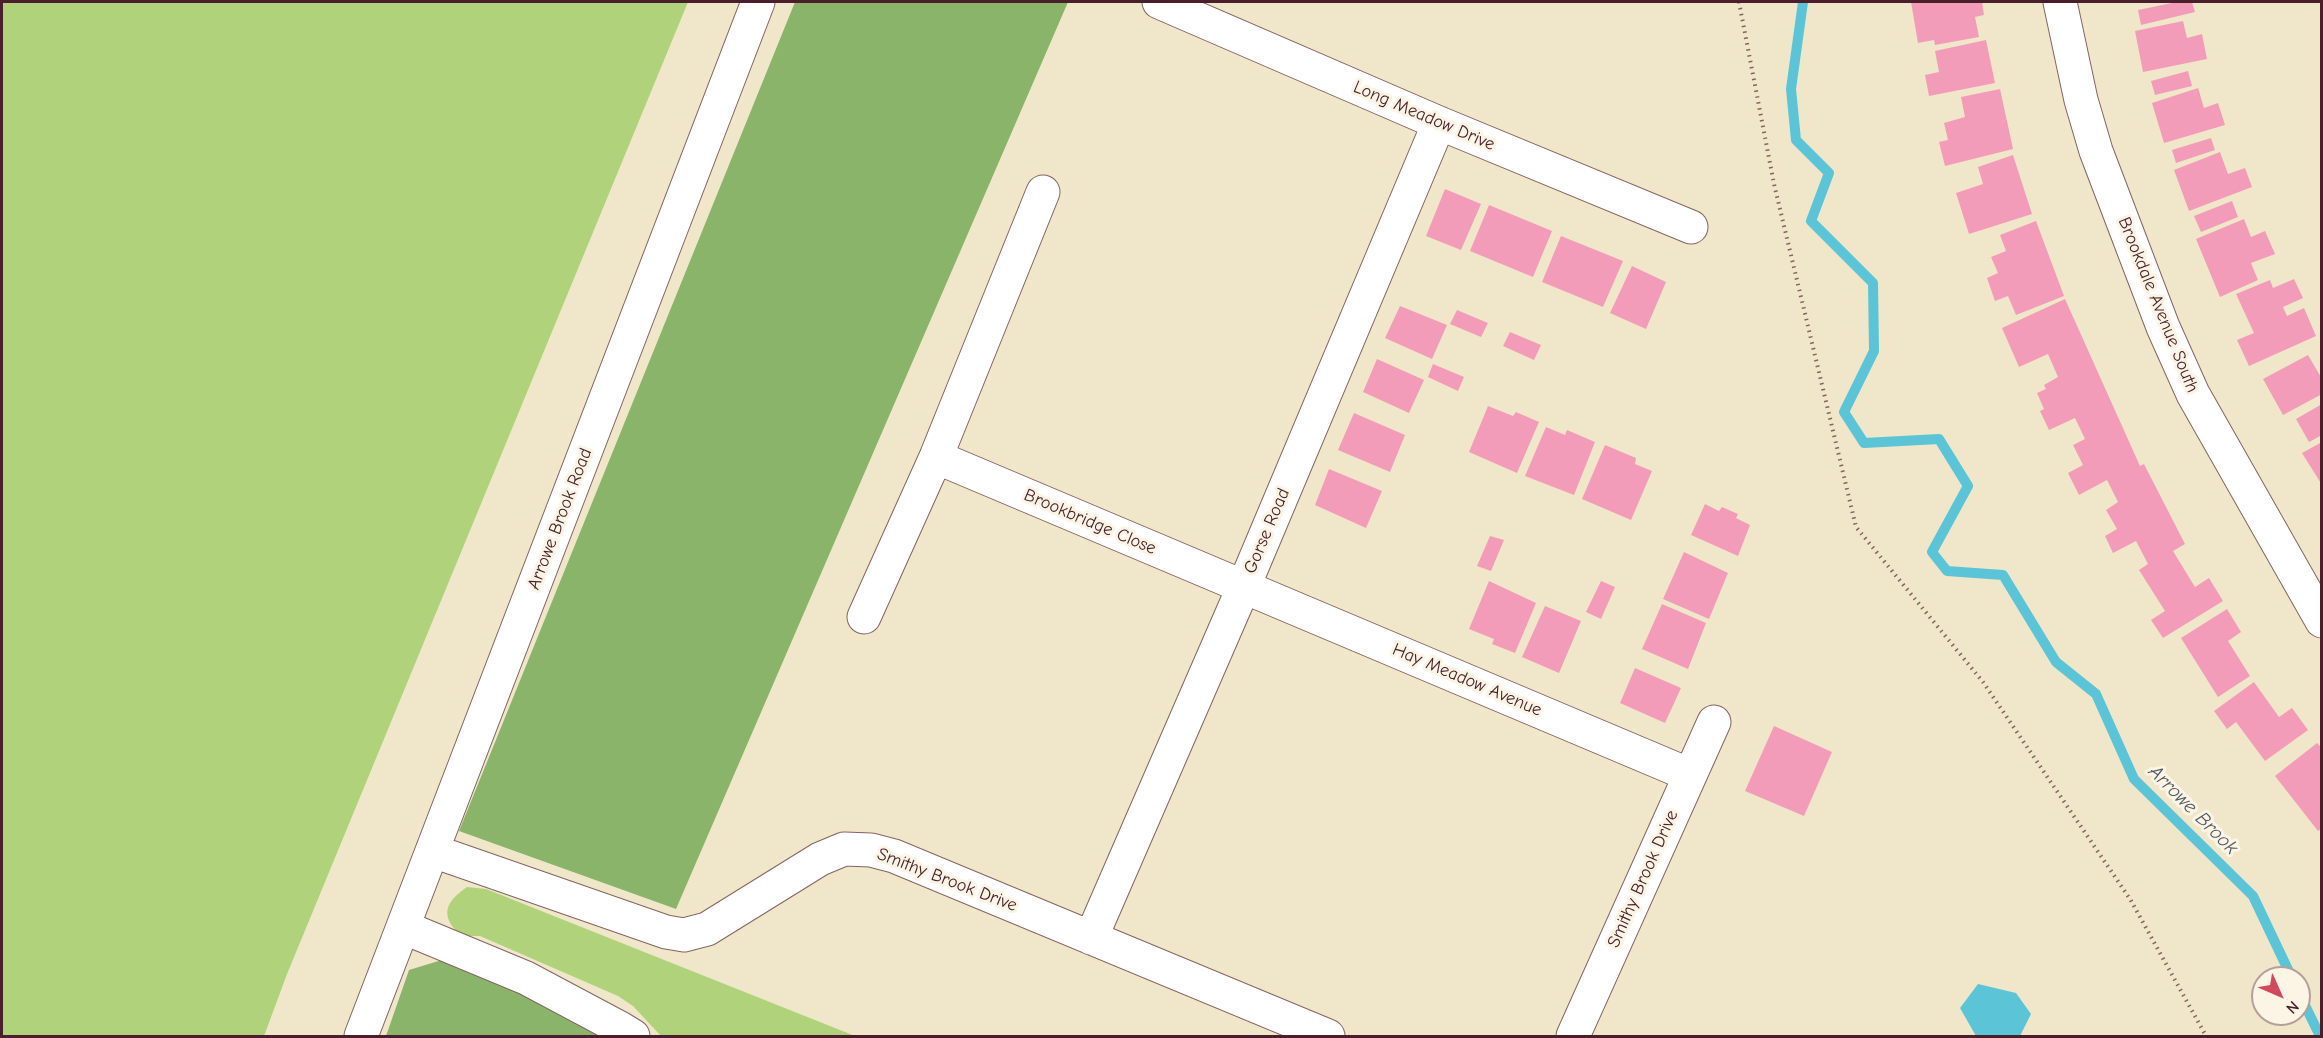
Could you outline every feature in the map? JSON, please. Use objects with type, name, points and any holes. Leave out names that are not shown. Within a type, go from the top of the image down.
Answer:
[{"type":"street","name":"Arrowe Brook Road","points":[[362,1036],[758,2]]},
{"type":"street","name":"Long Meadow Drive","points":[[1159,2],[1439,123],[1691,226]]},
{"type":"street","name":"Brookdale Avenue South","points":[[2060,2],[2081,100],[2096,151],[2163,327],[2193,394],[2322,621]]},
{"type":"street","name":"Gorse Road","points":[[1092,938],[1244,586],[1439,123]]},
{"type":"street","points":[[864,617],[936,457],[1043,192]]},
{"type":"street","name":"Brookbridge Close","points":[[936,457],[1244,586]]},
{"type":"street","name":"Hay Meadow Avenue","points":[[1244,586],[1690,775]]},
{"type":"street","name":"Smithy Brook Drive","points":[[1573,1036],[1714,722]]},
{"type":"street","name":"Smithy Brook Drive","points":[[433,851],[666,932],[684,935],[707,929],[820,859],[844,849],[871,850],[894,856],[1328,1036]]},
{"type":"street","points":[[403,927],[526,978],[633,1036]]},
{"type":"path","points":[[1739,2],[1774,184],[1856,527],[1983,682],[2130,898],[2206,1036]]},
{"type":"green space","points":[[2,2],[688,2],[287,974],[264,1036],[2,1036]]},
{"type":"green space","points":[[795,2],[1068,2],[676,909],[459,831]]},
{"type":"green space","points":[[467,887],[486,889],[855,1036],[661,1036],[633,1006],[618,996],[480,936],[461,936],[450,922],[448,910],[453,899]]},
{"type":"green space","points":[[455,956],[617,1036],[386,1036],[409,970]]},
{"type":"water","points":[[1978,984],[2016,993],[2031,1014],[2020,1036],[1976,1036],[1960,1008]]},
{"type":"building","points":[[1911,2],[1982,2],[1984,15],[1975,17],[1979,37],[1935,45],[1934,40],[1918,43]]},
{"type":"building","points":[[2177,2],[2192,2],[2195,12],[2141,25],[2138,10]]},
{"type":"building","points":[[2183,21],[2187,38],[2202,34],[2207,59],[2143,72],[2135,31]]},
{"type":"building","points":[[1986,40],[1995,83],[1929,96],[1925,75],[1939,72],[1935,51]]},
{"type":"building","points":[[2188,71],[2192,86],[2155,95],[2151,81]]},
{"type":"building","points":[[2198,88],[2204,108],[2218,103],[2225,125],[2164,143],[2152,103]]},
{"type":"building","points":[[2000,89],[2013,149],[1945,166],[1939,142],[1948,140],[1944,123],[1965,117],[1961,97]]},
{"type":"building","points":[[2211,138],[2215,150],[2176,163],[2172,150]]},
{"type":"building","points":[[2220,152],[2228,174],[2245,168],[2252,187],[2189,211],[2174,170]]},
{"type":"building","points":[[2013,155],[2032,214],[1969,234],[1956,193],[1983,184],[1978,167]]},
{"type":"building","points":[[1445,189],[1481,204],[1461,250],[1426,236]]},
{"type":"building","points":[[2232,201],[2238,217],[2201,232],[2194,216]]},
{"type":"building","points":[[1489,205],[1552,231],[1533,277],[1470,251]]},
{"type":"building","points":[[2244,219],[2251,237],[2265,231],[2275,254],[2251,263],[2258,280],[2220,297],[2196,239]]},
{"type":"building","points":[[2036,221],[2064,296],[2016,315],[2008,296],[1995,301],[1987,278],[1998,273],[1991,257],[2006,251],[2000,235]]},
{"type":"building","points":[[1561,236],[1623,261],[1603,307],[1542,282]]},
{"type":"building","points":[[1632,266],[1666,282],[1646,329],[1610,313]]},
{"type":"building","points":[[2294,279],[2303,298],[2283,307],[2287,316],[2304,308],[2316,336],[2249,366],[2237,340],[2254,333],[2236,294],[2270,280],[2273,288]]},
{"type":"building","points":[[2065,299],[2140,466],[2144,464],[2185,544],[2173,551],[2195,587],[2209,578],[2223,601],[2163,638],[2151,620],[2165,611],[2139,570],[2148,564],[2136,541],[2113,553],[2105,536],[2117,529],[2106,510],[2118,502],[2107,480],[2079,495],[2068,473],[2083,465],[2073,445],[2085,439],[2075,418],[2049,430],[2040,411],[2044,409],[2037,393],[2046,389],[2044,385],[2058,377],[2048,354],[2019,367],[2002,328]]},
{"type":"building","points":[[1400,306],[1447,325],[1432,359],[1385,338]]},
{"type":"building","points":[[1457,310],[1488,323],[1481,337],[1450,324]]},
{"type":"building","points":[[1510,332],[1541,345],[1534,360],[1503,346]]},
{"type":"building","points":[[2308,355],[2322,379],[2322,394],[2283,415],[2263,379]]},
{"type":"building","points":[[1377,359],[1424,380],[1409,413],[1363,392]]},
{"type":"building","points":[[1433,364],[1464,377],[1458,391],[1428,377]]},
{"type":"building","points":[[2322,404],[2322,435],[2309,442],[2296,419]]},
{"type":"building","points":[[1488,406],[1513,416],[1516,412],[1539,422],[1517,473],[1469,452]]},
{"type":"building","points":[[1354,413],[1405,435],[1390,472],[1338,450]]},
{"type":"building","points":[[1546,427],[1565,435],[1567,430],[1595,442],[1574,495],[1525,476]]},
{"type":"building","points":[[2322,442],[2322,485],[2302,453]]},
{"type":"building","points":[[1605,445],[1636,458],[1635,464],[1652,471],[1631,520],[1582,499]]},
{"type":"building","points":[[1329,469],[1382,491],[1366,528],[1315,505]]},
{"type":"building","points":[[1705,504],[1719,511],[1722,507],[1738,514],[1736,518],[1750,525],[1738,556],[1691,535]]},
{"type":"building","points":[[1490,536],[1504,540],[1491,571],[1477,566]]},
{"type":"building","points":[[1684,552],[1728,573],[1709,619],[1663,599]]},
{"type":"building","points":[[1489,581],[1536,603],[1515,653],[1492,644],[1494,639],[1469,629]]},
{"type":"building","points":[[1601,581],[1615,587],[1601,619],[1586,612]]},
{"type":"building","points":[[1662,604],[1706,623],[1688,669],[1642,649]]},
{"type":"building","points":[[1545,606],[1581,621],[1559,673],[1522,657]]},
{"type":"building","points":[[2227,609],[2241,632],[2228,641],[2250,676],[2218,697],[2181,638]]},
{"type":"building","points":[[1635,668],[1681,688],[1665,723],[1620,703]]},
{"type":"building","points":[[2254,682],[2279,717],[2292,708],[2308,730],[2265,761],[2236,722],[2227,729],[2214,711]]},
{"type":"building","points":[[1774,726],[1832,752],[1804,816],[1745,791]]},
{"type":"building","points":[[2317,743],[2322,748],[2322,828],[2318,831],[2275,776]]},
{"type":"waterway","name":"Arrowe Brook","points":[[1803,2],[1791,89],[1796,140],[1829,173],[1811,221],[1873,283],[1874,351],[1844,412],[1864,443],[1939,439],[1968,486],[1932,552],[1947,571],[2003,575],[2056,662],[2096,694],[2134,779],[2253,896],[2286,966]]},
{"type":"waterway","name":"Arrowe Brook","points":[[2311,1018],[2320,1036]]}]
